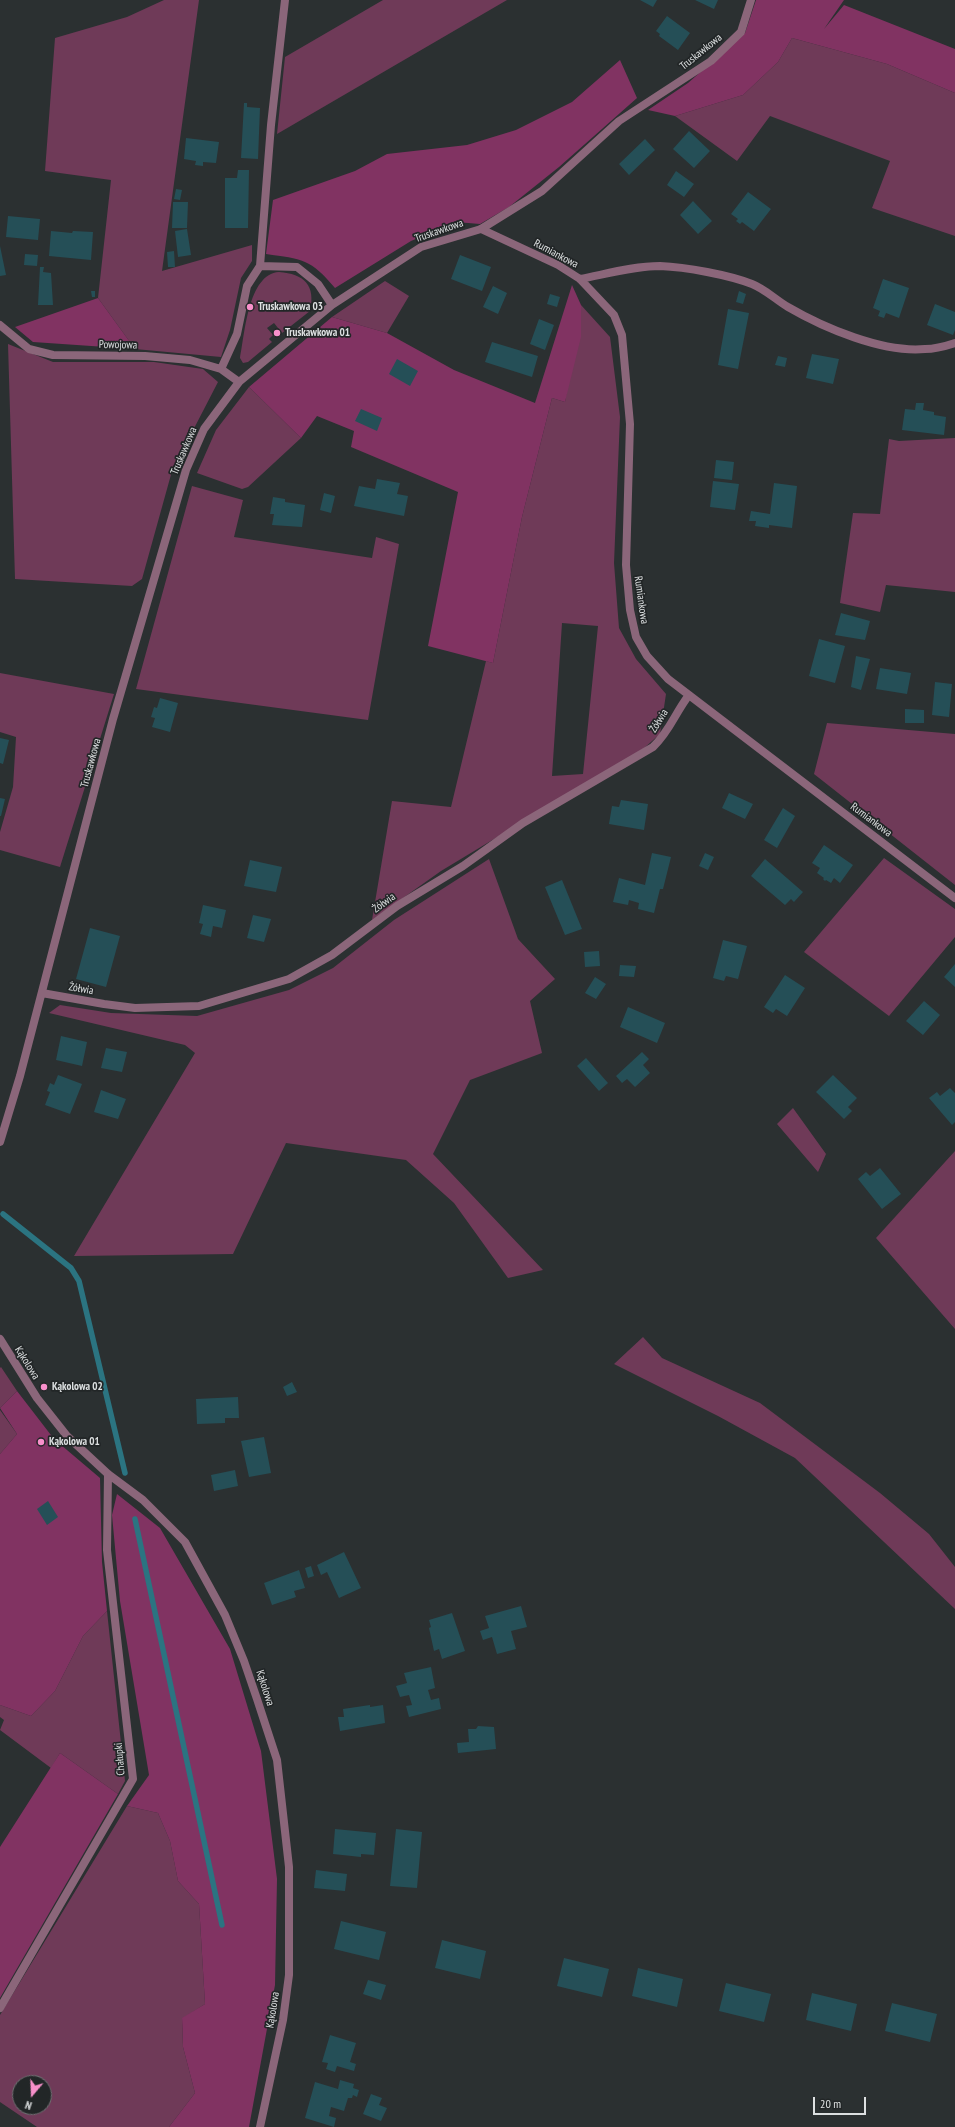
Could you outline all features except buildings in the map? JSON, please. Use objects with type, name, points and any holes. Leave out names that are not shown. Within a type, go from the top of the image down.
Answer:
[{"type":"street","points":[[221,369],[237,334],[247,286],[260,266],[271,125],[284,0]]},
{"type":"street","name":"Truskawkowa","points":[[0,1142],[20,1076],[113,719],[186,470],[204,429],[239,382],[332,305],[422,247],[481,229],[542,191],[619,121],[711,61],[741,32],[751,0]]},
{"type":"street","name":"Rumiankowa","points":[[481,229],[558,265],[580,279],[614,315],[622,335],[630,424],[626,565],[630,610],[636,636],[647,656],[668,679],[955,898]]},
{"type":"street","points":[[260,266],[297,267],[318,284],[332,305]]},
{"type":"street","points":[[580,279],[626,270],[660,266],[692,270],[753,284],[788,307],[822,326],[857,339],[897,347],[925,350],[955,343]]},
{"type":"street","name":"Powojowa","points":[[0,325],[29,349],[53,355],[138,356],[190,360],[221,369],[239,382]]},
{"type":"street","name":"Żółwia","points":[[42,993],[135,1008],[199,1006],[289,979],[332,955],[397,906],[463,866],[523,822],[653,747],[665,736],[680,706],[689,695]]},
{"type":"street","name":"Kąkolowa","points":[[0,1339],[37,1398],[67,1436],[108,1474],[143,1500],[185,1542],[225,1616],[244,1661],[277,1760],[289,1867],[289,1975],[283,2020],[260,2127]]},
{"type":"street","name":"Chałupki","points":[[0,2008],[133,1779],[107,1550],[108,1474]]},
{"type":"shaded area","points":[[164,0],[199,0],[162,271],[252,245],[252,261],[241,278],[230,330],[221,357],[135,349],[98,298],[111,180],[45,171],[55,38],[127,17]]},
{"type":"shaded area","points":[[383,0],[507,0],[277,134],[285,57]]},
{"type":"shaded area","points":[[756,0],[844,0],[824,29],[844,5],[955,49],[955,93],[887,64],[792,38],[778,62],[743,95],[675,116],[648,110],[688,83],[745,33]]},
{"type":"shaded area","points":[[792,38],[887,64],[955,93],[955,236],[872,208],[890,161],[770,116],[737,161],[675,116],[743,95],[778,62]]},
{"type":"shaded area","points":[[620,60],[637,98],[559,167],[509,207],[480,224],[456,222],[411,241],[335,288],[319,271],[305,262],[289,257],[266,254],[273,200],[355,171],[387,154],[467,145],[516,130],[572,102]]},
{"type":"shaded area","points":[[279,272],[295,275],[306,282],[311,294],[310,311],[282,333],[274,323],[267,328],[273,335],[269,339],[272,342],[248,362],[243,363],[240,358],[246,321],[254,294],[261,283],[269,275]]},
{"type":"shaded area","points":[[385,281],[409,296],[387,333],[332,317]]},
{"type":"shaded area","points":[[572,285],[581,305],[581,337],[565,402],[552,398],[522,517],[493,663],[428,646],[458,492],[351,447],[354,431],[317,416],[301,438],[249,387],[332,317],[387,333],[454,370],[535,403]]},
{"type":"shaded area","points":[[98,298],[135,349],[33,342],[15,327]]},
{"type":"shaded area","points":[[581,305],[610,337],[620,417],[614,563],[619,628],[636,659],[666,694],[660,734],[643,749],[441,871],[372,920],[392,801],[451,807],[486,661],[493,663],[522,517],[552,398],[565,402]],"holes":[[[562,623],[598,626],[583,774],[552,776]]]},
{"type":"shaded area","points":[[8,344],[53,362],[154,362],[203,369],[218,382],[172,471],[142,579],[132,586],[15,579]]},
{"type":"shaded area","points":[[249,387],[301,438],[248,487],[242,489],[197,473],[216,430]]},
{"type":"shaded area","points":[[955,438],[955,592],[886,585],[880,612],[840,603],[853,513],[880,514],[889,439],[899,441]]},
{"type":"shaded area","points":[[192,486],[243,500],[234,537],[372,558],[376,537],[399,544],[368,720],[136,689]]},
{"type":"shaded area","points":[[0,673],[114,694],[60,867],[0,850],[0,832],[13,787],[16,737],[0,732]]},
{"type":"shaded area","points":[[827,723],[955,734],[955,885],[814,774]]},
{"type":"shaded area","points":[[884,858],[955,909],[955,937],[889,1016],[804,952]]},
{"type":"shaded area","points":[[489,859],[518,939],[555,979],[530,1001],[542,1053],[470,1080],[433,1154],[543,1270],[508,1278],[454,1203],[406,1160],[286,1143],[233,1254],[74,1256],[195,1053],[185,1045],[49,1013],[60,1005],[111,1013],[197,1016],[289,990],[333,968],[394,920]]},
{"type":"shaded area","points":[[793,1108],[826,1154],[818,1172],[777,1124]]},
{"type":"shaded area","points":[[955,1151],[955,1329],[876,1238]]},
{"type":"shaded area","points":[[643,1337],[662,1358],[760,1403],[880,1493],[929,1534],[955,1567],[955,1609],[795,1458],[718,1416],[614,1364]]},
{"type":"shaded area","points":[[1,1367],[17,1391],[0,1408],[0,1368]]},
{"type":"shaded area","points":[[17,1391],[54,1439],[100,1478],[102,1562],[107,1611],[83,1636],[55,1691],[31,1716],[0,1705],[0,1454],[17,1434],[0,1408]]},
{"type":"shaded area","points":[[0,1410],[17,1434],[0,1454]]},
{"type":"shaded area","points":[[117,1494],[160,1528],[230,1649],[261,1751],[277,1879],[275,1985],[249,2127],[169,2127],[195,2093],[183,2047],[182,2018],[205,2004],[199,1904],[178,1881],[170,1841],[158,1813],[127,1806],[149,1775],[120,1601],[112,1515]]},
{"type":"shaded area","points":[[107,1611],[125,1781],[118,1794],[60,1753],[51,1768],[0,1730],[4,1720],[0,1717],[0,1705],[31,1716],[55,1691],[83,1636]]},
{"type":"shaded area","points":[[60,1753],[118,1794],[0,1998],[0,1847]]},
{"type":"shaded area","points":[[127,1806],[158,1813],[170,1841],[178,1881],[199,1904],[205,2004],[182,2019],[183,2047],[195,2093],[169,2127],[37,2127],[19,2115],[52,2115],[52,2075],[12,2075],[12,2110],[0,2102],[0,2015]]},
{"type":"waterway","points":[[3,1214],[71,1268],[79,1281],[125,1473]]},
{"type":"waterway","points":[[135,1519],[222,1925]]},
{"type":"place","name":"Truskawkowa 03","points":[[250,307]]},
{"type":"place","name":"Truskawkowa 01","points":[[277,333]]},
{"type":"place","name":"Kąkolowa 02","points":[[44,1387]]},
{"type":"place","name":"Kąkolowa 01","points":[[41,1442]]}]
